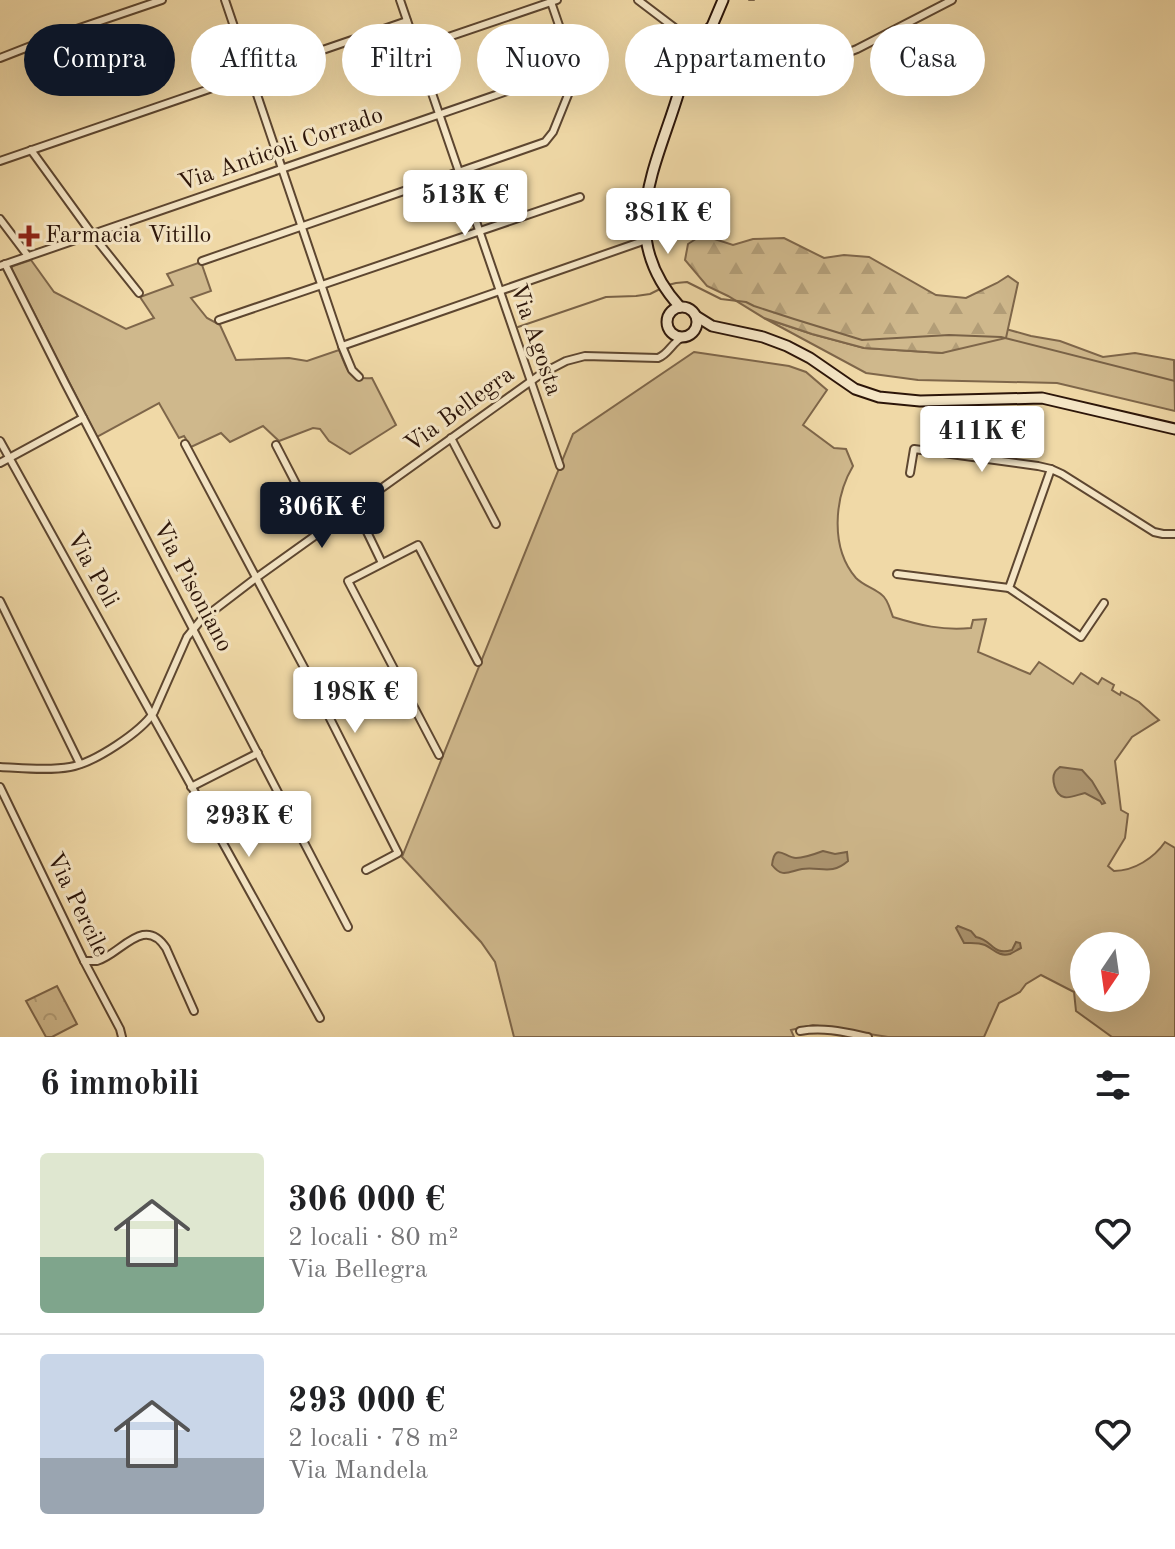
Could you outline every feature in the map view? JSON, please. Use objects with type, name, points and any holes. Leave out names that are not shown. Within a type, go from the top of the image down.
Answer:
[{"type":"street","points":[[0,58],[162,0]]},
{"type":"street","points":[[225,0],[233,24]]},
{"type":"street","name":"Via Agosta","points":[[400,0],[408,24]]},
{"type":"street","points":[[638,0],[670,24]]},
{"type":"street","points":[[713,24],[723,0]]},
{"type":"street","points":[[854,50],[952,0]]},
{"type":"street","points":[[461,33],[554,1],[561,24]]},
{"type":"street","points":[[716,18],[716,24]]},
{"type":"street","points":[[326,49],[407,21]]},
{"type":"street","points":[[0,161],[191,95]]},
{"type":"street","points":[[257,96],[342,346],[352,370],[359,377]]},
{"type":"street","name":"Via Agosta","points":[[433,96],[560,466]]},
{"type":"street","name":"Via Anticoli Corrado","points":[[2,265],[492,96]]},
{"type":"street","points":[[202,261],[545,142],[553,132],[568,96]]},
{"type":"street","points":[[679,96],[649,181],[644,206],[646,240],[666,292],[680,307],[689,309],[717,328]]},
{"type":"street","points":[[31,150],[139,293]]},
{"type":"street","points":[[219,320],[580,197]]},
{"type":"street","points":[[0,219],[28,256]]},
{"type":"street","points":[[342,346],[646,240]]},
{"type":"street","name":"Via Pisoniano","points":[[2,265],[348,927]]},
{"type":"street","points":[[666,292],[670,347]]},
{"type":"street","points":[[669,316],[680,307]]},
{"type":"street","points":[[687,335],[697,325],[696,316]]},
{"type":"street","points":[[671,332],[687,335],[717,328],[763,337],[810,358],[855,389],[879,397],[920,401],[1042,398],[1175,429]]},
{"type":"street","name":"Via Bellegra","points":[[0,767],[64,768],[80,764],[133,734],[152,715],[193,628],[203,618],[558,364],[595,355],[654,359],[663,356],[675,341],[687,335]]},
{"type":"street","points":[[0,463],[83,418]]},
{"type":"street","points":[[451,438],[496,524]]},
{"type":"street","name":"Via Poli","points":[[0,441],[320,1018]]},
{"type":"street","points":[[185,444],[398,853],[366,870]]},
{"type":"street","points":[[276,445],[321,532]]},
{"type":"street","points":[[910,473],[914,449],[1038,466],[1062,474],[1151,531],[1175,534]]},
{"type":"street","points":[[1009,588],[1051,469]]},
{"type":"street","points":[[355,507],[382,563]]},
{"type":"street","points":[[439,755],[348,581],[418,545],[478,662]]},
{"type":"street","points":[[897,574],[1009,588],[1081,637],[1104,603]]},
{"type":"street","points":[[0,601],[80,764]]},
{"type":"street","points":[[191,787],[258,753]]},
{"type":"street","name":"Via Percile","points":[[0,787],[122,1037]]},
{"type":"street","points":[[84,961],[102,959],[135,938],[155,937],[162,941],[169,953],[194,1011]]},
{"type":"street","points":[[800,1031],[832,1029],[868,1037]]},
{"type":"green space","points":[[702,235],[733,245],[753,239],[784,238],[824,258],[844,255],[869,257],[936,295],[966,298],[1008,276],[1018,283],[1006,338],[942,353],[864,348],[764,318],[707,286],[685,260],[688,244]]},
{"type":"green space","points":[[31,260],[54,292],[126,329],[154,318],[140,297],[173,285],[167,274],[201,262],[211,291],[191,298],[207,318],[220,325],[236,360],[289,358],[307,361],[339,350],[349,372],[357,377],[372,378],[396,425],[350,454],[329,441],[320,429],[313,428],[279,441],[263,426],[230,442],[221,433],[191,447],[184,436],[179,438],[159,403],[97,437],[11,268]]},
{"type":"green space","points":[[764,318],[864,348],[942,353],[1006,329],[1060,341],[1103,357],[1135,353],[1174,360],[1175,411],[1057,383],[918,380],[866,373]]},
{"type":"green space","points":[[694,352],[789,366],[806,372],[827,390],[803,425],[834,448],[846,449],[853,466],[839,508],[842,552],[856,578],[884,597],[893,617],[951,629],[971,628],[973,620],[986,619],[978,652],[1030,674],[1039,662],[1073,684],[1081,673],[1098,684],[1102,678],[1114,685],[1112,690],[1139,702],[1159,720],[1132,737],[1115,761],[1121,810],[1128,814],[1125,838],[1108,866],[1114,871],[1136,866],[1165,842],[1175,848],[1175,1037],[1112,1037],[1077,1012],[1150,1012],[1150,932],[1070,932],[1070,990],[1041,975],[1026,984],[1020,992],[999,1003],[984,1037],[888,1037],[813,1025],[791,1030],[794,1037],[514,1037],[495,962],[481,942],[402,857],[573,434]]},
{"type":"green space","points":[[57,986],[77,1024],[46,1037],[26,1001]]},
{"type":"shaded area","points":[[1060,767],[1082,770],[1105,803],[1085,793],[1061,796],[1053,779]]},
{"type":"shaded area","points":[[823,851],[835,854],[847,852],[848,861],[831,869],[808,868],[786,873],[779,872],[772,865],[778,852],[796,858]]},
{"type":"shaded area","points":[[958,926],[1000,951],[1012,950],[1016,942],[1020,943],[1021,948],[1010,954],[1002,954],[982,944],[964,943],[956,928]]},
{"type":"waterway","points":[[749,0],[754,0]]},
{"type":"waterway","points":[[668,285],[687,282],[721,299],[746,302],[862,340],[949,335],[1001,337],[1175,381]]},
{"type":"waterway","points":[[518,327],[606,297],[650,294],[662,288]]},
{"type":"place","name":"Farmacia Vitillo","points":[[29,236]]}]
